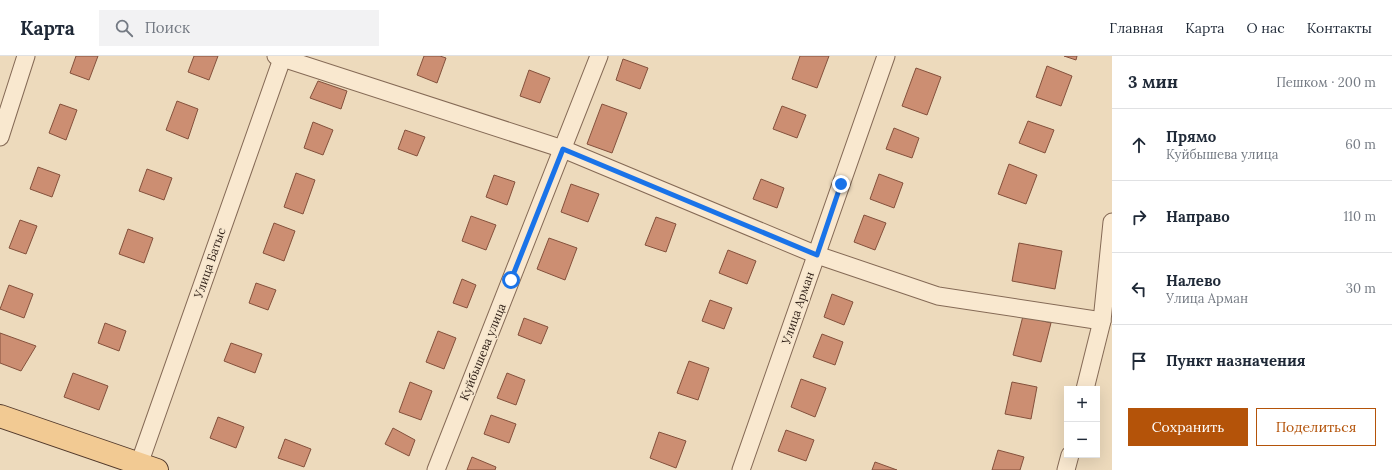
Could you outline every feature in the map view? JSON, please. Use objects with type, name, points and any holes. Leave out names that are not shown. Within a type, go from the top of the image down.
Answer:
[{"type":"main road","points":[[0,416],[144,468]]},
{"type":"street","points":[[0,137],[26,56]]},
{"type":"street","name":"Куйбышева улица","points":[[436,470],[599,56]]},
{"type":"street","name":"Улица Арман","points":[[741,470],[886,56]]},
{"type":"street","points":[[281,57],[563,149],[817,255],[938,296],[1102,321]]},
{"type":"street","name":"Улица Батыс","points":[[144,468],[281,57]]},
{"type":"street","points":[[1086,386],[1102,321],[1112,222]]},
{"type":"street","points":[[1066,470],[1069,458]]},
{"type":"building","points":[[76,56],[98,56],[89,80],[70,73]]},
{"type":"building","points":[[194,56],[218,56],[209,80],[188,72]]},
{"type":"building","points":[[424,56],[440,56],[446,58],[437,83],[417,75]]},
{"type":"building","points":[[800,56],[829,56],[817,88],[792,79]]},
{"type":"building","points":[[1064,56],[1077,56],[1076,60]]},
{"type":"building","points":[[623,59],[648,68],[640,89],[616,80]]},
{"type":"building","points":[[1047,66],[1072,76],[1061,106],[1036,97]]},
{"type":"building","points":[[916,68],[941,77],[927,115],[902,106]]},
{"type":"building","points":[[529,70],[550,78],[540,103],[520,96]]},
{"type":"building","points":[[318,81],[347,91],[341,109],[310,98]]},
{"type":"building","points":[[177,101],[198,109],[188,139],[166,130]]},
{"type":"building","points":[[60,104],[77,110],[66,140],[49,133]]},
{"type":"building","points":[[602,104],[627,113],[612,153],[587,144]]},
{"type":"building","points":[[782,106],[806,115],[797,138],[773,129]]},
{"type":"building","points":[[1028,121],[1054,130],[1045,153],[1019,143]]},
{"type":"building","points":[[313,122],[333,130],[323,155],[304,148]]},
{"type":"building","points":[[894,128],[919,138],[912,158],[886,149]]},
{"type":"building","points":[[405,130],[425,137],[417,156],[398,149]]},
{"type":"building","points":[[1009,164],[1037,175],[1026,204],[998,194]]},
{"type":"building","points":[[38,167],[60,175],[52,197],[30,189]]},
{"type":"building","points":[[147,169],[172,178],[164,200],[139,191]]},
{"type":"building","points":[[296,173],[315,180],[303,214],[284,207]]},
{"type":"building","points":[[879,174],[903,183],[894,208],[870,199]]},
{"type":"building","points":[[494,175],[515,182],[507,205],[486,197]]},
{"type":"building","points":[[761,179],[784,188],[777,208],[753,199]]},
{"type":"building","points":[[571,184],[599,194],[588,222],[561,212]]},
{"type":"building","points":[[864,215],[886,223],[875,250],[854,242]]},
{"type":"building","points":[[471,216],[496,225],[486,250],[462,241]]},
{"type":"building","points":[[656,217],[676,224],[666,252],[645,245]]},
{"type":"building","points":[[20,220],[37,226],[26,254],[9,248]]},
{"type":"building","points":[[274,223],[295,231],[284,261],[263,253]]},
{"type":"building","points":[[128,229],[153,238],[144,263],[119,254]]},
{"type":"building","points":[[549,238],[577,248],[565,280],[537,269]]},
{"type":"building","points":[[1019,243],[1062,251],[1055,289],[1012,281]]},
{"type":"building","points":[[728,250],[756,261],[747,284],[719,273]]},
{"type":"building","points":[[462,279],[476,285],[467,308],[453,303]]},
{"type":"building","points":[[256,283],[276,290],[268,310],[249,303]]},
{"type":"building","points":[[9,285],[33,294],[24,318],[0,309]]},
{"type":"building","points":[[832,294],[853,302],[844,325],[824,317]]},
{"type":"building","points":[[710,300],[732,308],[724,329],[702,321]]},
{"type":"building","points":[[1023,316],[1051,323],[1041,362],[1013,355]]},
{"type":"building","points":[[524,318],[548,327],[541,344],[518,335]]},
{"type":"building","points":[[105,323],[126,331],[119,351],[98,343]]},
{"type":"building","points":[[438,331],[456,338],[444,369],[426,362]]},
{"type":"building","points":[[0,333],[36,346],[21,371],[0,363]]},
{"type":"building","points":[[822,334],[843,342],[835,365],[813,357]]},
{"type":"building","points":[[231,343],[262,354],[255,373],[224,361]]},
{"type":"building","points":[[689,361],[709,368],[698,400],[677,393]]},
{"type":"building","points":[[73,373],[108,386],[99,410],[64,397]]},
{"type":"building","points":[[507,373],[525,380],[516,405],[497,398]]},
{"type":"building","points":[[801,379],[826,388],[815,417],[791,407]]},
{"type":"building","points":[[410,382],[432,391],[421,420],[399,412]]},
{"type":"building","points":[[1012,382],[1037,387],[1031,419],[1005,414]]},
{"type":"building","points":[[491,415],[516,424],[509,443],[484,434]]},
{"type":"building","points":[[218,417],[244,427],[236,448],[210,438]]},
{"type":"building","points":[[393,428],[415,440],[409,456],[385,444]]},
{"type":"building","points":[[786,430],[814,440],[806,461],[778,451]]},
{"type":"building","points":[[659,432],[686,441],[676,468],[650,458]]},
{"type":"building","points":[[285,439],[311,449],[304,467],[278,458]]},
{"type":"building","points":[[998,450],[1024,457],[1020,470],[992,470]]},
{"type":"building","points":[[472,457],[496,467],[495,470],[467,470]]},
{"type":"building","points":[[875,462],[897,470],[872,470]]},
{"type":"route","points":[[511,280],[563,149],[817,255],[841,184]]}]
